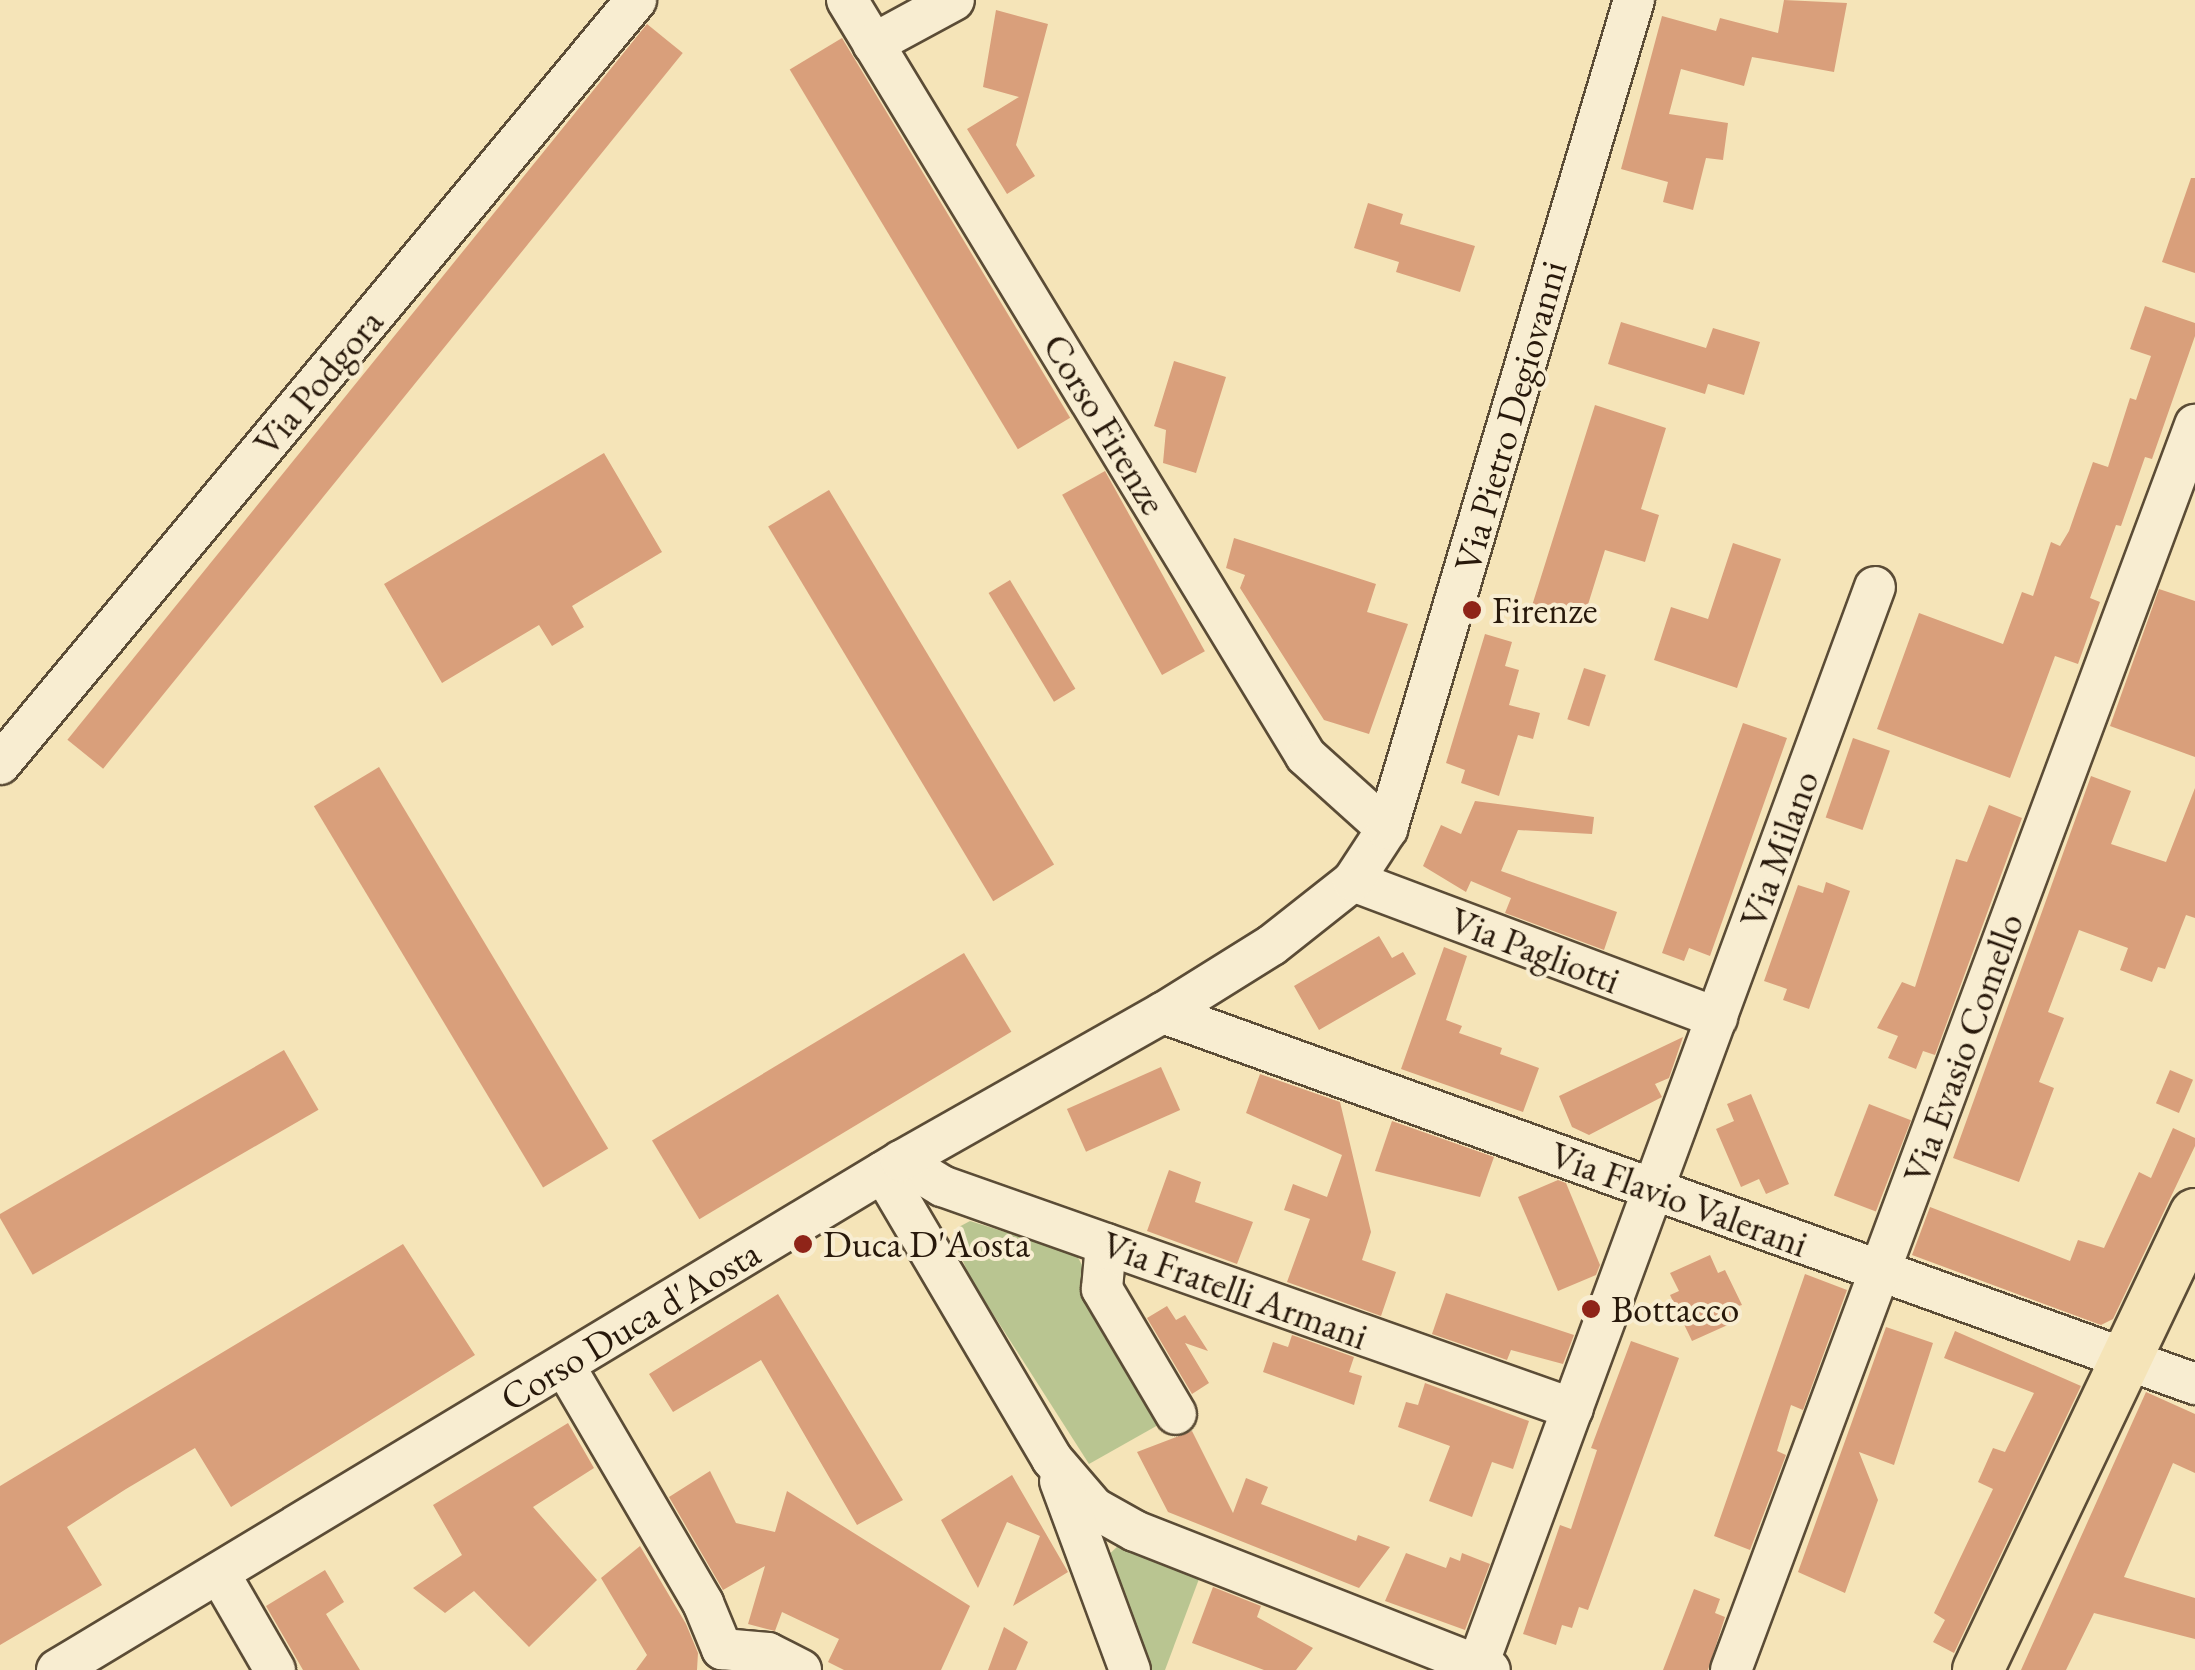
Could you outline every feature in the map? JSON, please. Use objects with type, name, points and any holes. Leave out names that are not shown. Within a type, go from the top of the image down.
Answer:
[{"type":"main road","points":[[1978,1670],[2195,1214]]},
{"type":"street","name":"Via Podgora","points":[[0,764],[636,0]]},
{"type":"street","name":"Corso Firenze","points":[[846,0],[1306,756],[1387,830]]},
{"type":"street","points":[[873,44],[954,0]]},
{"type":"street","name":"Via Pietro Degiovanni","points":[[1353,881],[1387,830],[1634,0]]},
{"type":"street","name":"Via Evasio Comello","points":[[1732,1670],[2195,426]]},
{"type":"street","name":"Via Milano","points":[[1572,1409],[1875,587]]},
{"type":"street","name":"Via Pagliotti","points":[[1353,881],[1718,1018]]},
{"type":"street","name":"Corso Duca d'Aosta","points":[[57,1670],[892,1166],[1163,1013],[1285,936],[1353,881]]},
{"type":"street","name":"Via Flavio Valerani","points":[[1163,1013],[2195,1384]]},
{"type":"street","points":[[892,1166],[1052,1458],[1130,1670]]},
{"type":"street","name":"Via Fratelli Armani","points":[[892,1166],[1572,1409]]},
{"type":"street","points":[[1106,1244],[1102,1289],[1176,1414]]},
{"type":"street","points":[[564,1364],[703,1603],[717,1659],[768,1652],[802,1670]]},
{"type":"street","points":[[1052,1458],[1094,1508],[1212,1562],[1481,1668],[1572,1409]]},
{"type":"street","points":[[218,1572],[275,1670]]},
{"type":"green space","points":[[970,1221],[1076,1254],[1167,1420],[1089,1464],[972,1281],[956,1246],[957,1228]]},
{"type":"green space","points":[[1119,1545],[1199,1579],[1165,1670],[1142,1670],[1103,1560]]},
{"type":"building","points":[[1784,0],[1847,3],[1834,72],[1752,57],[1744,86],[1681,69],[1669,114],[1728,123],[1723,160],[1706,158],[1693,210],[1663,202],[1668,182],[1621,169],[1662,16],[1716,31],[1720,18],[1778,33]]},
{"type":"building","points":[[996,10],[1048,24],[1016,145],[1035,176],[1007,194],[967,129],[1019,97],[983,87]]},
{"type":"building","points":[[647,24],[683,53],[103,769],[67,740]]},
{"type":"building","points":[[842,38],[1070,418],[1018,449],[790,69]]},
{"type":"building","points":[[2191,178],[2195,178],[2195,273],[2162,262]]},
{"type":"building","points":[[1368,203],[1403,214],[1400,224],[1475,246],[1460,292],[1396,272],[1399,262],[1354,248]]},
{"type":"building","points":[[2145,306],[2195,323],[2195,336],[2152,459],[2145,457],[2121,526],[2116,525],[2090,598],[2100,602],[2078,664],[2055,656],[2010,778],[1877,729],[1919,613],[2003,644],[2022,592],[2033,596],[2051,542],[2060,546],[2069,531],[2093,462],[2108,467],[2130,398],[2136,400],[2151,356],[2130,349]]},
{"type":"building","points":[[1621,322],[1706,348],[1713,328],[1760,342],[1744,395],[1708,384],[1705,394],[1608,364]]},
{"type":"building","points":[[1174,361],[1226,377],[1196,473],[1163,463],[1166,430],[1154,426]]},
{"type":"building","points":[[1595,405],[1666,428],[1641,509],[1659,515],[1645,562],[1605,550],[1581,627],[1530,612]]},
{"type":"building","points":[[604,453],[662,552],[572,606],[584,627],[552,646],[539,625],[442,683],[384,584]]},
{"type":"building","points":[[1105,471],[1205,651],[1162,675],[1062,495]]},
{"type":"building","points":[[829,490],[1054,865],[993,901],[768,527]]},
{"type":"building","points":[[1234,538],[1376,584],[1367,612],[1408,624],[1369,734],[1324,720],[1240,588],[1245,575],[1226,568]]},
{"type":"building","points":[[1733,543],[1781,559],[1737,688],[1654,660],[1671,607],[1708,619]]},
{"type":"building","points":[[1010,580],[1075,689],[1054,702],[989,593]]},
{"type":"building","points":[[2159,589],[2195,601],[2195,757],[2110,726]]},
{"type":"building","points":[[1485,634],[1512,642],[1505,666],[1519,670],[1509,705],[1540,713],[1533,739],[1518,735],[1499,796],[1461,783],[1465,770],[1446,763]]},
{"type":"building","points":[[1584,668],[1606,675],[1589,726],[1567,719]]},
{"type":"building","points":[[1743,723],[1787,738],[1710,956],[1689,948],[1684,961],[1662,953]]},
{"type":"building","points":[[1853,738],[1890,751],[1863,830],[1826,817]]},
{"type":"building","points":[[379,767],[608,1148],[543,1188],[314,806]]},
{"type":"building","points":[[2091,776],[2131,791],[2111,844],[2166,862],[2195,788],[2195,918],[2186,915],[2165,969],[2158,967],[2152,982],[2120,970],[2128,948],[2079,930],[2048,1012],[2064,1018],[2039,1082],[2054,1088],[2019,1182],[1953,1158]]},
{"type":"building","points":[[1475,801],[1594,817],[1592,834],[1518,830],[1501,871],[1617,912],[1604,950],[1505,913],[1511,898],[1471,881],[1466,892],[1423,866],[1441,825],[1461,834]]},
{"type":"building","points":[[1989,805],[2022,818],[1935,1055],[1923,1051],[1916,1069],[1888,1058],[1898,1036],[1877,1028],[1902,982],[1915,987],[1956,859],[1967,862]]},
{"type":"building","points":[[1826,882],[1850,891],[1809,1009],[1783,1000],[1787,989],[1764,981],[1798,885],[1823,893]]},
{"type":"building","points":[[1379,936],[1392,958],[1403,952],[1416,974],[1319,1030],[1294,986]]},
{"type":"building","points":[[1444,947],[1467,956],[1446,1020],[1462,1026],[1459,1033],[1502,1048],[1500,1054],[1539,1068],[1523,1112],[1401,1069]]},
{"type":"building","points":[[964,953],[1011,1032],[699,1219],[652,1140]]},
{"type":"building","points":[[1683,1037],[1669,1078],[1655,1084],[1662,1097],[1589,1135],[1572,1127],[1559,1096]]},
{"type":"building","points":[[284,1050],[318,1110],[33,1275],[0,1214]]},
{"type":"building","points":[[1161,1067],[1180,1110],[1086,1152],[1067,1109]]},
{"type":"building","points":[[2170,1070],[2193,1080],[2179,1113],[2156,1103]]},
{"type":"building","points":[[1260,1074],[1340,1102],[1371,1232],[1362,1260],[1396,1272],[1381,1316],[1287,1282],[1310,1219],[1284,1210],[1293,1184],[1327,1197],[1342,1155],[1246,1113]]},
{"type":"building","points":[[1751,1094],[1789,1184],[1766,1194],[1759,1179],[1741,1187],[1716,1129],[1734,1121],[1727,1104]]},
{"type":"building","points":[[1869,1104],[1911,1120],[1876,1212],[1834,1195]]},
{"type":"building","points":[[1392,1121],[1494,1157],[1480,1197],[1375,1171]]},
{"type":"building","points":[[2173,1128],[2195,1138],[2195,1146],[2113,1319],[2101,1325],[1912,1255],[1930,1207],[2070,1261],[2078,1240],[2104,1248],[2139,1172],[2151,1178]]},
{"type":"building","points":[[1169,1170],[1201,1182],[1195,1202],[1253,1222],[1237,1264],[1147,1231]]},
{"type":"building","points":[[1558,1180],[1566,1183],[1600,1265],[1596,1275],[1558,1291],[1518,1197]]},
{"type":"building","points":[[403,1244],[475,1355],[231,1507],[195,1448],[126,1489],[67,1527],[102,1585],[0,1645],[0,1486]]},
{"type":"building","points":[[1710,1255],[1718,1273],[1725,1270],[1742,1305],[1735,1307],[1741,1319],[1692,1341],[1670,1295],[1679,1291],[1670,1273]]},
{"type":"building","points":[[1805,1274],[1847,1290],[1803,1410],[1791,1405],[1777,1451],[1786,1455],[1750,1550],[1714,1536]]},
{"type":"building","points":[[1446,1293],[1574,1335],[1563,1364],[1511,1350],[1507,1360],[1432,1334]]},
{"type":"building","points":[[778,1294],[903,1500],[857,1525],[761,1360],[673,1412],[649,1374]]},
{"type":"building","points":[[1167,1306],[1176,1320],[1185,1315],[1208,1351],[1185,1343],[1209,1383],[1192,1394],[1147,1318]]},
{"type":"building","points":[[1886,1327],[1933,1343],[1894,1465],[1859,1452],[1878,1500],[1845,1593],[1798,1572]]},
{"type":"building","points":[[1955,1331],[2081,1386],[1954,1653],[1933,1642],[1945,1620],[1934,1613],[1993,1489],[1978,1482],[1993,1448],[2005,1452],[2034,1393],[1944,1358]]},
{"type":"building","points":[[1292,1335],[1354,1357],[1349,1372],[1362,1376],[1354,1405],[1263,1372],[1273,1342],[1288,1347]]},
{"type":"building","points":[[1631,1341],[1679,1358],[1588,1610],[1579,1607],[1572,1628],[1562,1625],[1556,1645],[1523,1634],[1560,1525],[1571,1529],[1597,1450],[1591,1448]]},
{"type":"building","points":[[1425,1383],[1529,1421],[1513,1469],[1492,1462],[1472,1517],[1429,1501],[1450,1446],[1398,1427],[1406,1402],[1418,1405]]},
{"type":"building","points":[[2146,1392],[2195,1414],[2195,1473],[2173,1463],[2124,1577],[2195,1598],[2195,1639],[2094,1613],[2066,1670],[2021,1670]]},
{"type":"building","points":[[568,1423],[594,1468],[533,1507],[597,1580],[529,1647],[474,1591],[445,1613],[413,1588],[462,1555],[433,1505]]},
{"type":"building","points":[[1192,1431],[1233,1513],[1246,1478],[1268,1487],[1261,1504],[1356,1541],[1358,1535],[1390,1547],[1359,1588],[1168,1512],[1137,1452]]},
{"type":"building","points":[[710,1471],[736,1523],[775,1532],[787,1491],[970,1606],[941,1670],[844,1670],[828,1662],[839,1639],[782,1612],[775,1631],[748,1624],[765,1566],[723,1590],[669,1497]]},
{"type":"building","points":[[1012,1475],[1068,1572],[1013,1606],[1040,1536],[1007,1522],[978,1588],[941,1520]]},
{"type":"building","points":[[640,1546],[686,1624],[698,1653],[697,1670],[636,1670],[647,1655],[601,1578]]},
{"type":"building","points":[[1406,1553],[1446,1568],[1450,1557],[1460,1561],[1462,1553],[1490,1564],[1465,1630],[1385,1601]]},
{"type":"building","points":[[325,1570],[344,1602],[326,1614],[360,1670],[303,1670],[266,1606]]},
{"type":"building","points":[[1213,1587],[1261,1606],[1257,1617],[1313,1648],[1296,1670],[1264,1670],[1192,1643]]},
{"type":"building","points":[[1694,1589],[1720,1599],[1715,1613],[1725,1617],[1708,1670],[1663,1670]]},
{"type":"building","points":[[1004,1627],[1028,1642],[1016,1670],[988,1670]]},
{"type":"place","name":"Firenze","points":[[1472,610]]},
{"type":"place","name":"Duca D'Aosta","points":[[803,1244]]},
{"type":"place","name":"Bottacco","points":[[1591,1309]]}]
